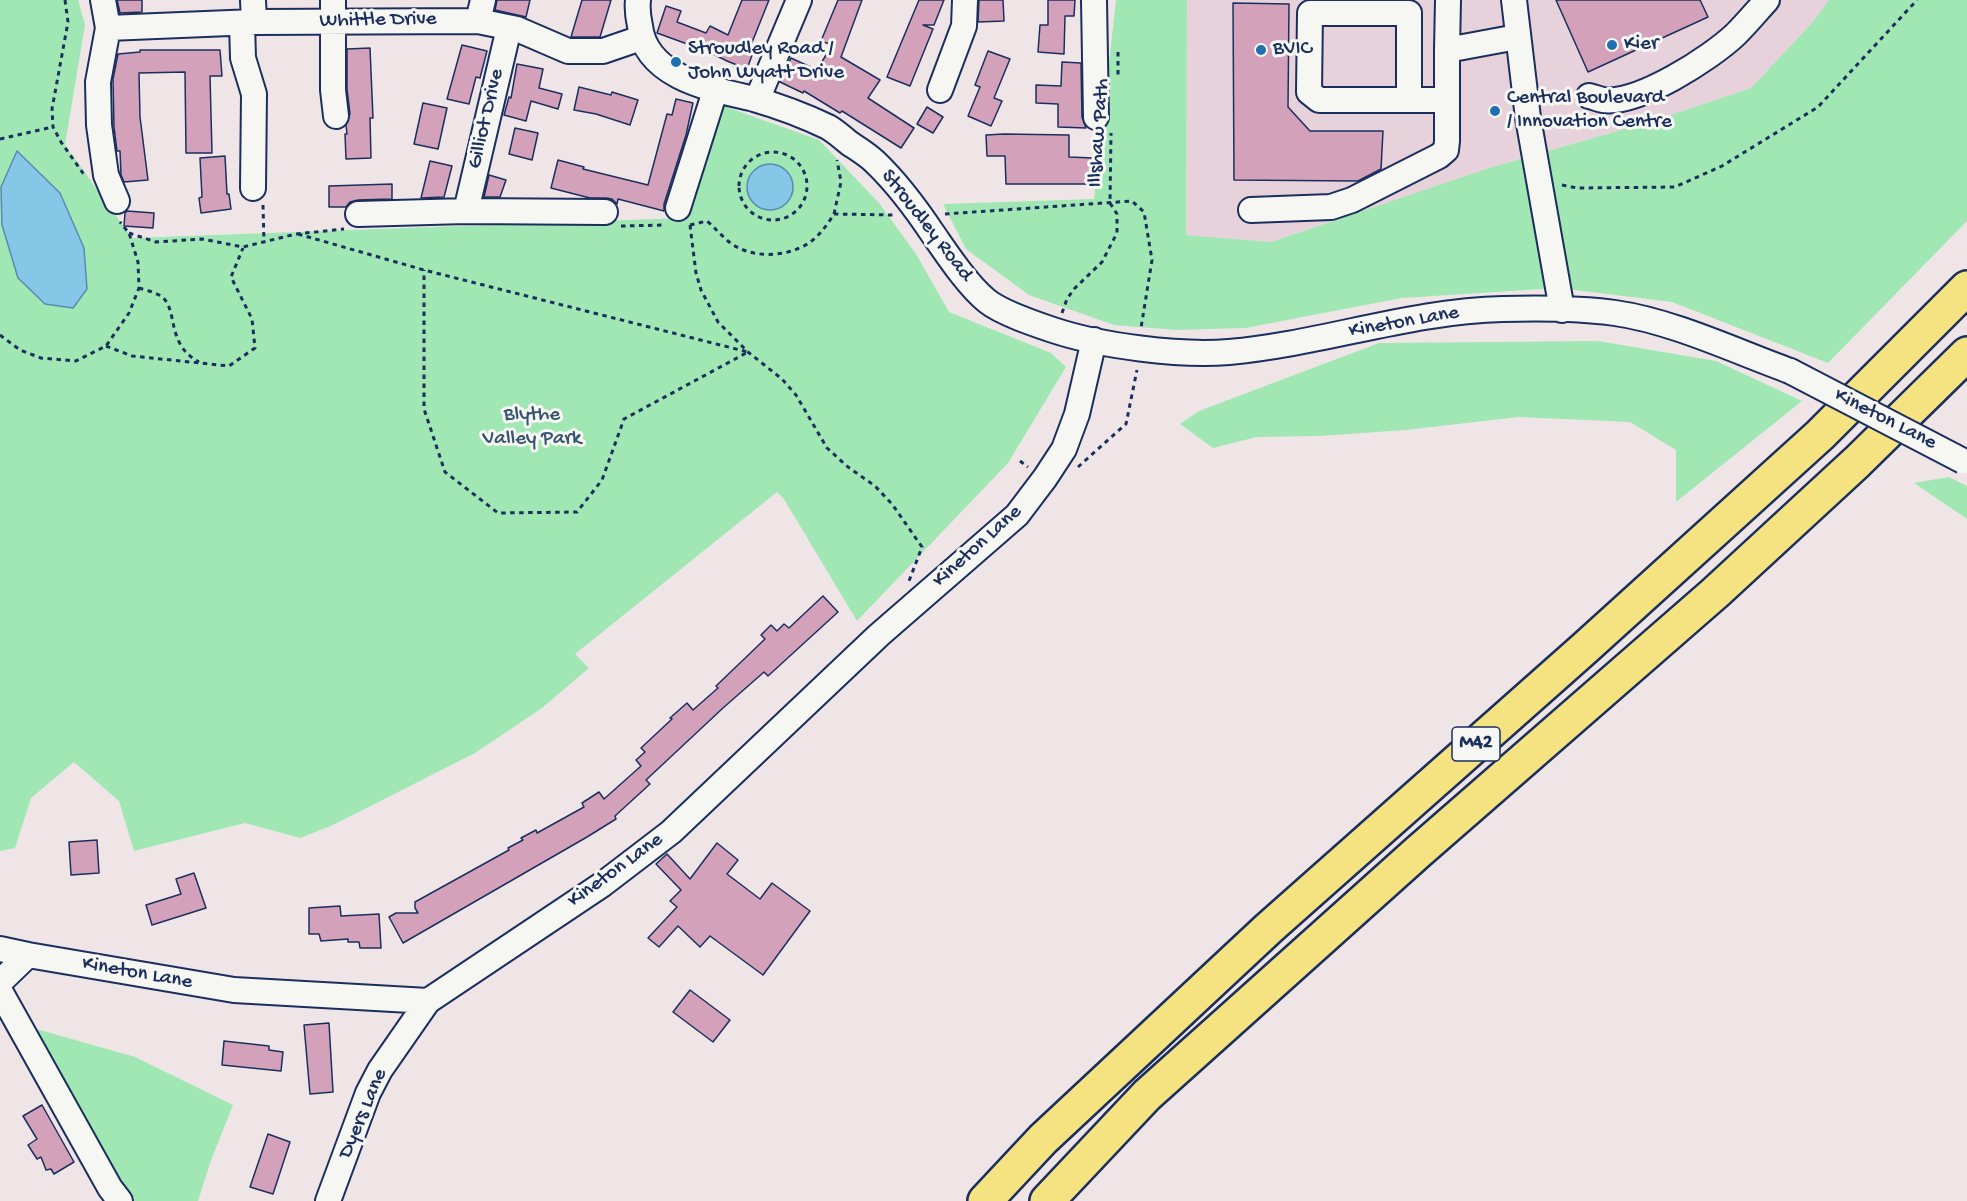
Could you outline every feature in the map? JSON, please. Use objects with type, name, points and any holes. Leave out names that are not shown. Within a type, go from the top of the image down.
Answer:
[{"type":"highway","name":"M42","points":[[985,1201],[1044,1139],[1269,928],[1576,656],[1820,435],[1967,288]]},
{"type":"highway","name":"M42","points":[[1047,1201],[1147,1095],[1418,852],[1715,593],[1857,462],[1967,354]]},
{"type":"street","points":[[104,0],[108,28],[98,82],[99,125],[106,175],[116,209]]},
{"type":"street","points":[[638,0],[641,38]]},
{"type":"street","points":[[757,100],[799,0]]},
{"type":"street","points":[[940,90],[964,26],[965,0]]},
{"type":"street","points":[[1094,0],[1104,120]]},
{"type":"street","points":[[1251,210],[1331,207],[1352,200],[1433,160],[1446,150],[1448,0]]},
{"type":"street","points":[[1514,0],[1528,118],[1562,310]]},
{"type":"street","points":[[1589,96],[1603,100],[1624,99],[1672,78],[1735,35],[1767,0]]},
{"type":"street","points":[[333,11],[333,90],[336,116]]},
{"type":"street","name":"Whittle Drive","points":[[108,28],[250,15],[333,11],[481,11],[509,28],[568,51],[603,51],[641,38]]},
{"type":"street","points":[[1409,100],[1409,13],[1310,13],[1310,92],[1318,100],[1409,100],[1447,100]]},
{"type":"street","points":[[250,15],[243,58],[254,94],[253,188]]},
{"type":"street","name":"Gilliot Drive","points":[[466,211],[509,28]]},
{"type":"street","points":[[1447,50],[1517,37]]},
{"type":"street","name":"Stroudley Road","points":[[641,38],[653,56],[672,73],[715,91],[757,100],[830,128],[876,162],[921,215],[957,268],[987,301],[1021,318],[1056,331],[1094,340]]},
{"type":"street","points":[[682,218],[715,91]]},
{"type":"street","points":[[352,221],[466,211],[607,219]]},
{"type":"street","name":"Kineton Lane","points":[[0,949],[234,990],[428,1001],[603,884],[671,832],[871,642],[1017,515],[1064,449],[1077,414],[1094,340],[1188,353],[1228,352],[1270,347],[1443,314],[1501,309],[1615,313],[1664,324],[1790,371],[1965,462]]},
{"type":"street","points":[[0,982],[28,955]]},
{"type":"street","points":[[0,991],[110,1188],[120,1201]]},
{"type":"street","name":"Dyers Lane","points":[[328,1201],[368,1093],[380,1070],[428,1001]]},
{"type":"path","points":[[65,0],[68,22],[52,109],[53,128],[88,180]]},
{"type":"path","points":[[1540,181],[1577,188],[1675,187],[1722,166],[1818,108],[1917,0]]},
{"type":"path","name":"Illshaw Path","points":[[1117,47],[1118,80]]},
{"type":"path","name":"Illshaw Path","points":[[1059,320],[1067,298],[1102,262],[1117,233],[1117,214],[1110,203],[1104,120]]},
{"type":"path","points":[[0,139],[53,128]]},
{"type":"path","points":[[607,219],[682,218],[707,222],[729,242],[748,252],[762,255],[793,250],[819,235],[834,214],[841,182],[839,165],[828,139],[830,128]]},
{"type":"path","points":[[776,152],[788,155],[798,162],[807,179],[808,192],[798,211],[790,217],[778,221],[766,220],[745,207],[738,186],[741,174],[751,159],[762,154],[776,152]]},
{"type":"path","points":[[253,188],[262,192],[264,242]]},
{"type":"path","points":[[834,214],[921,215],[1110,203]]},
{"type":"path","points":[[0,334],[20,350],[41,358],[76,361],[106,346],[129,313],[139,288],[138,262],[129,233],[116,209]]},
{"type":"path","points":[[682,218],[701,290],[718,322],[748,352],[782,379],[796,395],[827,448],[848,467],[875,486],[892,504],[922,548]]},
{"type":"path","points":[[129,233],[156,242],[202,239],[243,247],[352,221]]},
{"type":"path","points":[[296,234],[424,270],[748,352]]},
{"type":"path","points":[[106,346],[132,356],[229,366],[255,348],[252,320],[231,277],[243,247]]},
{"type":"path","points":[[424,270],[424,409],[445,472],[498,513],[577,512],[602,480],[624,419],[748,352]]},
{"type":"path","points":[[139,288],[161,297],[166,302],[174,333],[182,349],[190,358],[201,363]]},
{"type":"shaded area","points":[[1187,0],[1829,0],[1812,23],[1751,88],[1659,119],[1489,168],[1271,242],[1186,235]]},
{"type":"green space","name":"Blythe Valley Park","points":[[0,0],[78,0],[85,25],[65,145],[132,238],[683,218],[718,104],[819,140],[879,203],[916,254],[949,312],[1051,353],[1066,367],[1008,463],[857,621],[784,499],[777,492],[575,654],[589,668],[542,708],[475,753],[333,825],[300,838],[245,823],[134,851],[119,801],[74,762],[31,798],[15,848],[0,851]]},
{"type":"green space","points":[[1116,0],[1187,0],[1186,235],[1271,242],[1489,168],[1659,119],[1751,88],[1812,23],[1829,0],[1967,0],[1967,221],[1828,363],[1672,302],[1559,288],[1402,298],[1245,328],[1177,330],[1114,325],[1029,295],[966,249],[943,204],[1094,199]]},
{"type":"green space","points":[[1598,341],[1716,361],[1802,401],[1676,502],[1676,450],[1630,422],[1518,417],[1406,430],[1319,436],[1257,437],[1213,448],[1180,424],[1199,411],[1379,343]]},
{"type":"green space","points":[[1949,477],[1967,486],[1967,519],[1914,483]]},
{"type":"green space","points":[[33,1028],[135,1057],[233,1105],[198,1201],[133,1201]]},
{"type":"water","points":[[17,151],[60,193],[84,248],[87,289],[73,308],[45,304],[18,278],[2,225],[1,187]]},
{"type":"water","points":[[770,164],[786,171],[793,187],[786,203],[770,210],[754,203],[747,187],[754,171]]},
{"type":"building","points":[[117,0],[142,0],[142,12],[120,13]]},
{"type":"building","points":[[497,0],[530,0],[526,17],[495,10]]},
{"type":"building","points":[[582,0],[611,0],[600,37],[571,37]]},
{"type":"building","points":[[742,0],[769,0],[751,45],[755,47],[747,69],[691,43],[690,45],[657,33],[666,6],[681,11],[677,22],[706,33],[710,26],[728,35]]},
{"type":"building","points":[[838,0],[862,0],[841,57],[880,80],[868,98],[914,128],[901,148],[842,111],[840,113],[804,91],[803,93],[780,82],[791,58],[817,70],[832,45],[821,41]]},
{"type":"building","points":[[919,0],[944,0],[934,25],[923,25],[933,29],[910,86],[887,77]]},
{"type":"building","points":[[979,0],[1003,0],[1004,21],[978,22]]},
{"type":"building","points":[[1048,0],[1075,0],[1074,16],[1065,16],[1064,54],[1038,52],[1040,25],[1048,25]]},
{"type":"building","name":"Kier","points":[[1556,0],[1700,0],[1708,17],[1588,72]]},
{"type":"building","name":"BVIC","points":[[1233,3],[1289,4],[1288,107],[1310,131],[1383,131],[1381,169],[1358,181],[1234,180]]},
{"type":"building","points":[[462,45],[487,51],[480,78],[476,77],[469,104],[447,99]]},
{"type":"building","points":[[370,48],[373,118],[370,118],[371,158],[346,159],[345,134],[347,134],[346,125],[350,114],[347,89],[347,49]]},
{"type":"building","points":[[140,50],[220,50],[222,76],[210,76],[212,153],[186,153],[185,72],[139,73],[140,117],[148,180],[124,182],[114,127],[113,79],[118,54],[140,52]]},
{"type":"building","points":[[988,51],[1010,59],[994,98],[1002,101],[991,126],[968,116],[980,87],[975,85]]},
{"type":"building","points":[[1062,62],[1081,63],[1082,117],[1086,128],[1058,127],[1058,104],[1036,103],[1036,85],[1061,86]]},
{"type":"building","points":[[517,64],[543,69],[539,88],[562,94],[558,109],[531,101],[526,121],[504,115],[509,97],[511,98]]},
{"type":"building","points":[[579,87],[611,95],[612,92],[638,100],[630,125],[596,114],[574,110]]},
{"type":"building","points":[[676,99],[693,103],[686,135],[664,204],[664,211],[618,199],[617,204],[612,199],[590,198],[551,188],[558,160],[584,167],[583,169],[648,185],[667,114],[672,115]]},
{"type":"building","points":[[423,103],[447,108],[438,149],[414,144]]},
{"type":"building","points":[[927,107],[943,117],[933,133],[917,124]]},
{"type":"building","points":[[515,128],[538,133],[532,160],[509,154]]},
{"type":"building","points":[[986,135],[1069,135],[1069,157],[1093,158],[1093,184],[1006,184],[1005,156],[987,156]]},
{"type":"building","points":[[225,156],[227,194],[229,194],[231,209],[201,213],[200,158]]},
{"type":"building","points":[[430,161],[452,166],[444,197],[421,198]]},
{"type":"building","points":[[489,175],[506,180],[500,197],[484,197]]},
{"type":"building","points":[[392,184],[392,199],[358,200],[350,202],[346,207],[329,207],[329,186]]},
{"type":"building","points":[[127,211],[154,213],[153,228],[124,226]]},
{"type":"building","points":[[823,596],[838,612],[768,676],[764,672],[723,708],[646,780],[650,784],[615,816],[616,819],[403,943],[389,917],[396,913],[418,913],[415,902],[509,850],[508,848],[523,840],[521,838],[536,830],[537,833],[584,807],[582,803],[599,792],[604,799],[641,766],[636,760],[645,752],[641,748],[672,719],[670,718],[687,703],[693,710],[718,688],[716,686],[765,639],[761,635],[771,625],[777,631],[784,624],[789,628]]},
{"type":"building","points":[[97,840],[99,873],[71,875],[69,842]]},
{"type":"building","points":[[717,843],[738,860],[727,874],[760,899],[772,883],[810,911],[763,975],[710,936],[700,947],[678,926],[659,947],[648,938],[677,907],[670,901],[681,890],[656,864],[667,854],[690,879]]},
{"type":"building","points":[[194,873],[206,908],[152,925],[146,905],[181,894],[176,879]]},
{"type":"building","points":[[340,906],[341,916],[379,914],[381,948],[360,948],[359,942],[348,942],[348,939],[321,941],[319,934],[309,934],[309,908]]},
{"type":"building","points":[[690,990],[730,1020],[713,1042],[673,1012]]},
{"type":"building","points":[[329,1023],[333,1092],[310,1094],[304,1025]]},
{"type":"building","points":[[224,1041],[269,1046],[269,1050],[283,1052],[281,1071],[222,1065]]},
{"type":"building","points":[[42,1105],[74,1162],[54,1174],[51,1169],[46,1170],[41,1157],[37,1159],[28,1145],[37,1139],[23,1116]]},
{"type":"building","points":[[268,1134],[290,1142],[273,1194],[250,1187]]},
{"type":"place","name":"Kier","points":[[1612,45]]},
{"type":"place","name":"BVIC","points":[[1261,50]]},
{"type":"place","name":"Stroudley Road / John Wyatt Drive","points":[[676,62]]},
{"type":"place","name":"Central Boulevard / Innovation Centre","points":[[1495,111]]}]
